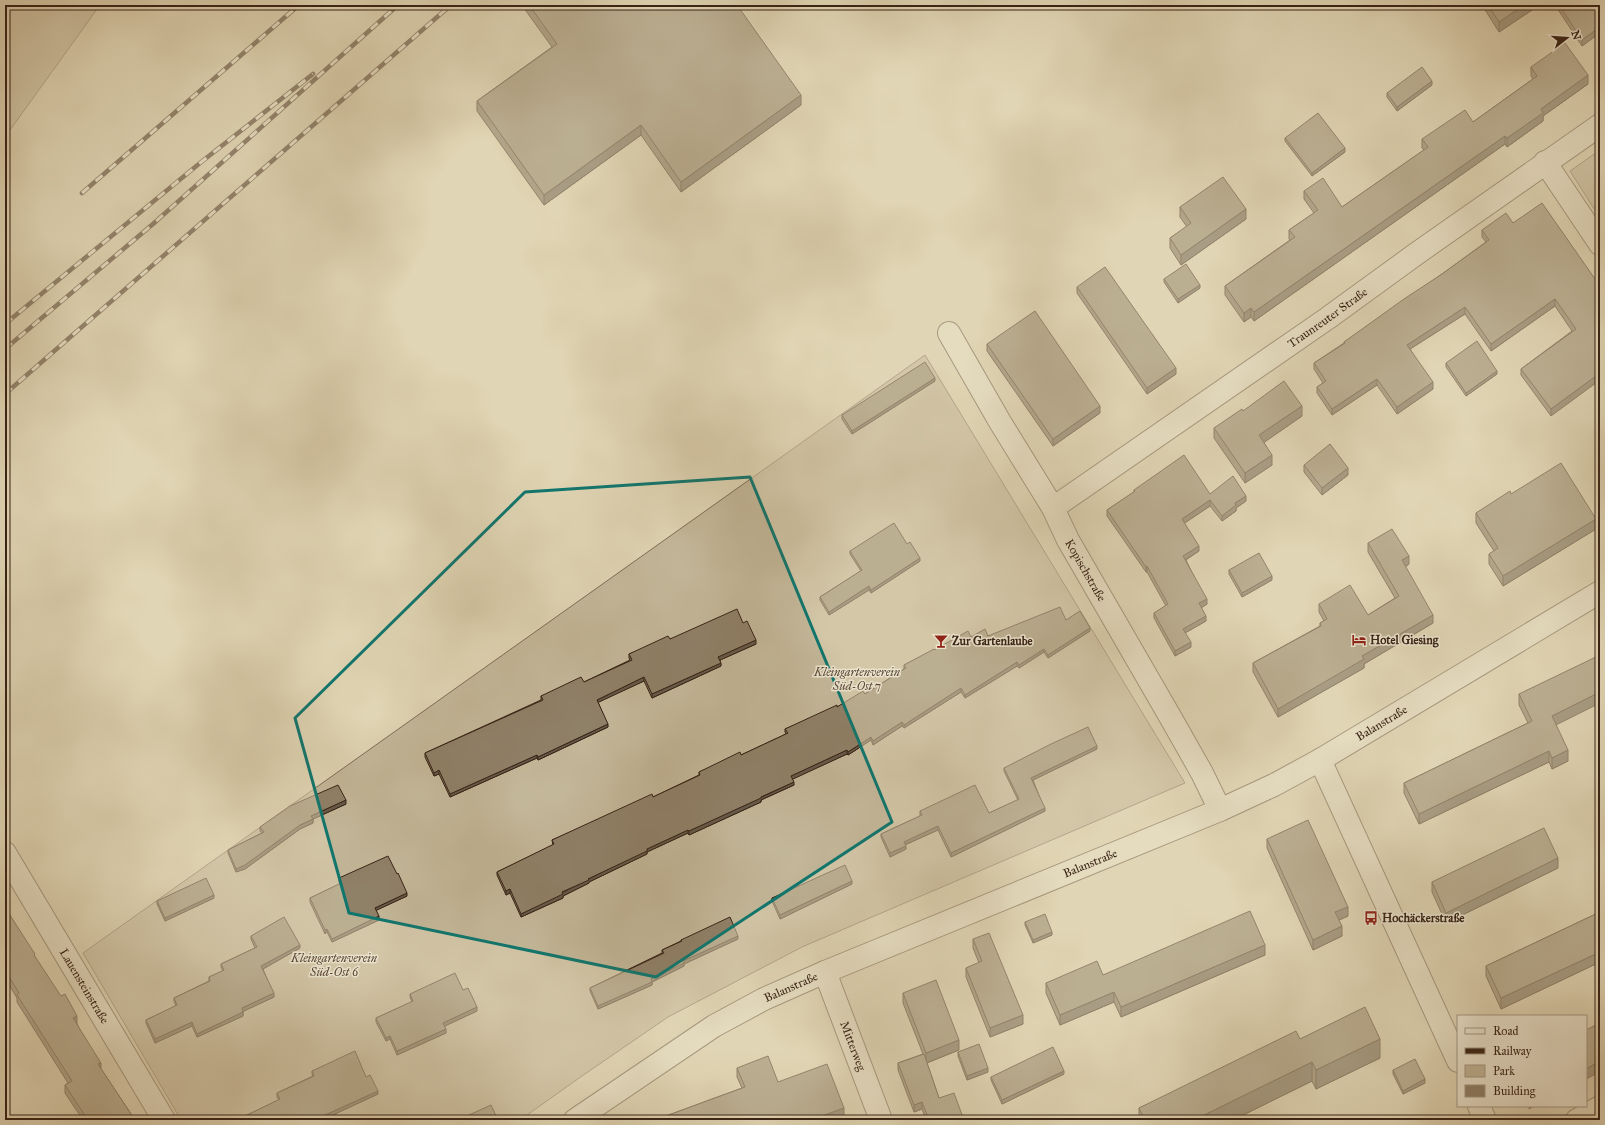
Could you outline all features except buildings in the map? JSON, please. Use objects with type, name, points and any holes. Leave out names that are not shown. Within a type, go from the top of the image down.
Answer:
[{"type":"street","name":"Traunreuter Straße","points":[[1052,508],[1328,318],[1545,162],[1600,125]]},
{"type":"street","points":[[1545,162],[1600,244]]},
{"type":"street","name":"Kopischstraße","points":[[949,333],[1052,508],[1068,540],[1202,773],[1220,810]]},
{"type":"street","name":"Balanstraße","points":[[575,1120],[599,1113],[714,1026],[764,999],[825,972],[1220,810],[1274,786],[1600,592]]},
{"type":"street","points":[[1320,760],[1457,1059]]},
{"type":"street","name":"Lauensteinstraße","points":[[5,853],[164,1120]]},
{"type":"street","name":"Mitterweg","points":[[825,972],[881,1120]]},
{"type":"street","points":[[1479,1107],[1485,1120]]},
{"type":"street","points":[[1577,1120],[1600,1107]]},
{"type":"highlighted area","points":[[750,477],[892,822],[656,977],[349,913],[295,718],[525,492]]},
{"type":"green space","points":[[5,5],[100,5],[5,137]]},
{"type":"green space","points":[[1600,150],[1600,218],[1570,171]]},
{"type":"green space","name":"Kleingartenverein Süd-Ost 7","points":[[925,355],[1185,783],[802,947],[668,1017],[520,1120],[181,1120],[83,953]]},
{"type":"railway","points":[[82,193],[299,5]]},
{"type":"railway","points":[[5,349],[153,224],[398,5]]},
{"type":"railway","points":[[5,394],[451,5]]},
{"type":"railway","points":[[5,324],[200,163],[313,74]]},
{"type":"place","name":"Hotel Giesing","points":[[1359,640]]},
{"type":"place","name":"Zur Gartenlaube","points":[[941,641]]},
{"type":"place","name":"Hochäckerstraße","points":[[1371,918]]},
{"type":"park label","name":"Kleingartenverein Süd-Ost 6","points":[[334,965]]}]
